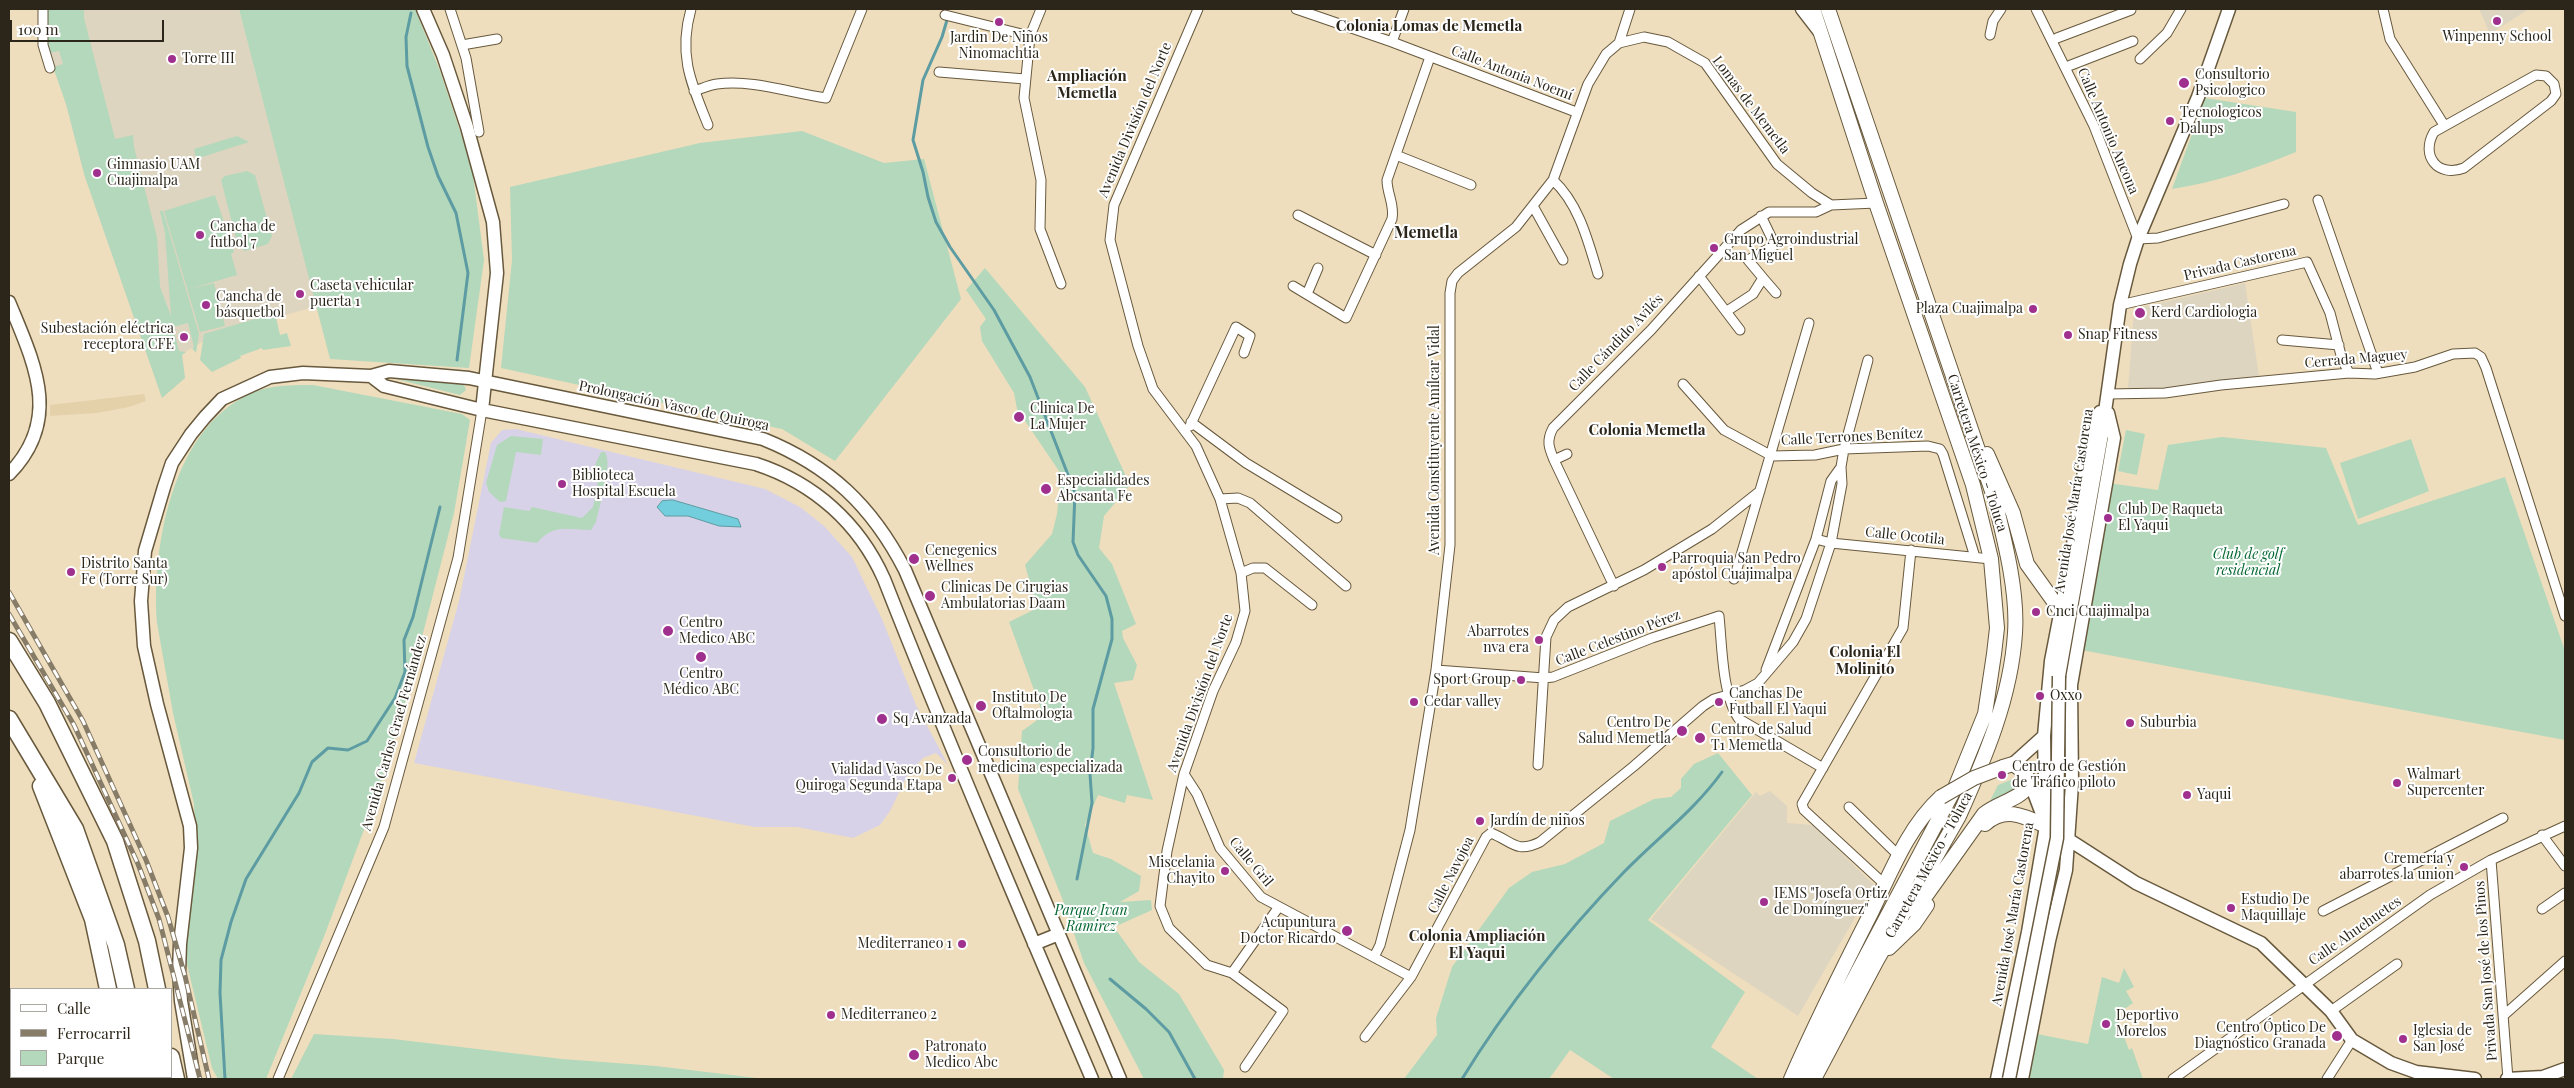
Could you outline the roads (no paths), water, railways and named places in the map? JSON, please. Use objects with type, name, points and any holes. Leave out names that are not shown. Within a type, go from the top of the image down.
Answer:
[{"type":"highway","points":[[9,641],[47,704],[115,841],[147,941],[157,988]]},
{"type":"highway","points":[[9,719],[27,746],[75,829],[116,945],[126,988]]},
{"type":"highway","points":[[27,746],[93,919],[108,988]]},
{"type":"highway","points":[[172,1061],[176,1079]]},
{"type":"main road","name":"Carretera México - Toluca","points":[[1802,1079],[1955,788],[1972,750],[1985,714],[1996,636],[1991,559],[1973,485],[1876,203],[1813,9]]},
{"type":"main road","name":"Carretera México - Toluca","points":[[1814,1079],[1877,960],[1959,816],[1996,725],[2009,681],[2015,632],[2009,560],[1994,497],[1828,9]]},
{"type":"main road","points":[[1963,406],[2007,498],[2027,564],[2060,610]]},
{"type":"main road","points":[[1791,1079],[1823,1009],[1920,818],[1941,797],[1958,786],[2008,766],[2028,777],[2027,787],[2019,796],[1995,805],[1984,814],[1919,903],[1896,941]]},
{"type":"main road","points":[[1877,960],[1914,924],[1979,830],[1990,819],[1998,815],[2018,814],[2046,826]]},
{"type":"street","points":[[43,9],[44,45],[50,68]]},
{"type":"street","points":[[423,9],[443,55],[467,127],[493,222],[497,273],[482,410]]},
{"type":"street","points":[[450,9],[462,45],[479,132]]},
{"type":"street","points":[[691,9],[686,26],[685,64],[708,126]]},
{"type":"street","points":[[694,91],[717,84],[756,85],[790,93],[826,98],[862,9]]},
{"type":"street","points":[[1041,9],[1030,36],[1024,98],[1041,180],[1040,229],[1061,284]]},
{"type":"street","name":"Avenida División del Norte","points":[[1198,9],[1114,204],[1110,240],[1138,346],[1153,389],[1196,446],[1220,499],[1241,573],[1244,611],[1236,642],[1213,691],[1184,774],[1167,851],[1160,906],[1169,928],[1207,965],[1232,973],[1283,1011],[1245,1067]]},
{"type":"street","name":"Calle Antonia Noemí","points":[[1296,9],[1392,42],[1576,112]]},
{"type":"street","points":[[1392,42],[1404,9]]},
{"type":"street","points":[[1619,43],[1630,9]]},
{"type":"street","points":[[1802,9],[1822,34]]},
{"type":"street","points":[[1990,35],[1993,21],[2001,9]]},
{"type":"street","name":"Calle Antonio Ancona","points":[[2036,9],[2050,41],[2066,67],[2094,126],[2138,239]]},
{"type":"street","points":[[2140,59],[2167,33],[2181,9]]},
{"type":"street","name":"Avenida José María Castorena","points":[[2009,1079],[2057,838],[2059,676],[2101,440],[2120,305],[2138,239],[2198,97],[2229,9]]},
{"type":"street","points":[[2383,9],[2390,39],[2444,125]]},
{"type":"street","points":[[2057,38],[2131,10]]},
{"type":"street","points":[[945,14],[1030,36]]},
{"type":"street","name":"Lomas de Memetla","points":[[1576,112],[1598,64],[1619,43],[1644,36],[1668,42],[1705,63],[1778,164],[1812,193],[1831,205]]},
{"type":"street","points":[[462,45],[497,39]]},
{"type":"street","points":[[2066,67],[2133,41]]},
{"type":"street","points":[[1293,286],[1346,318],[1392,219],[1394,210],[1387,190],[1387,180],[1430,57]]},
{"type":"street","points":[[939,72],[1025,79]]},
{"type":"street","points":[[2536,75],[2546,76],[2554,84],[2556,94],[2551,101],[2464,168],[2454,172],[2443,171],[2429,153],[2428,142],[2434,132],[2444,125],[2470,114],[2536,75]]},
{"type":"street","name":"Avenida Constituyente Amílcar Vidal","points":[[1374,957],[1380,946],[1410,830],[1436,670],[1450,545],[1448,316],[1452,281],[1469,265],[1502,240],[1533,206],[1553,180],[1576,112]]},
{"type":"street","points":[[1396,155],[1471,185]]},
{"type":"street","points":[[1553,180],[1562,188],[1582,223],[1598,274]]},
{"type":"street","points":[[2318,200],[2378,373]]},
{"type":"street","points":[[1831,205],[1876,203]]},
{"type":"street","points":[[2138,239],[2158,238],[2284,204]]},
{"type":"street","name":"Calle Cándido Avilés","points":[[1554,460],[1548,445],[1549,436],[1553,428],[1651,330],[1740,230],[1769,212],[1816,212],[1831,205]]},
{"type":"street","points":[[1533,206],[1562,260]]},
{"type":"street","points":[[1298,216],[1376,255]]},
{"type":"street","points":[[1761,216],[1775,245],[1748,260],[1776,293]]},
{"type":"street","name":"Privada Castorena","points":[[2120,305],[2307,262],[2330,313],[2349,373]]},
{"type":"street","points":[[1307,294],[1318,268]]},
{"type":"street","points":[[1699,276],[1740,330]]},
{"type":"street","points":[[1727,311],[1753,294],[1763,278]]},
{"type":"street","points":[[9,302],[33,359],[41,395],[39,422],[32,444],[9,474]]},
{"type":"street","points":[[1734,579],[1810,324]]},
{"type":"street","points":[[1186,434],[1236,326],[1250,336],[1244,353]]},
{"type":"street","points":[[2282,340],[2339,345]]},
{"type":"street","name":"Cerrada Maguey","points":[[2107,397],[2165,393],[2221,385],[2349,373],[2378,373],[2414,367],[2453,354],[2476,353],[2481,357],[2565,616]]},
{"type":"street","points":[[1823,768],[1739,719],[1729,696],[1752,688],[1763,677],[1793,642],[1806,618],[1832,543],[1842,484],[1841,467],[1844,449],[1868,360]]},
{"type":"street","name":"Prolongación Vasco de Quiroga","points":[[194,1079],[181,1002],[179,972],[180,944],[191,848],[190,826],[157,704],[144,646],[141,600],[145,551],[172,463],[191,434],[222,400],[270,377],[303,373],[371,376],[389,371],[454,376],[486,381],[763,438],[796,452],[851,494],[876,523],[905,570],[1120,1079]]},
{"type":"street","name":"Prolongación Vasco de Quiroga","points":[[371,376],[384,386],[482,410],[756,464],[783,473],[810,489],[837,512],[858,534],[874,558],[939,720],[1008,877],[1034,944],[1092,1079]]},
{"type":"street","points":[[1683,384],[1724,430],[1772,456]]},
{"type":"street","name":"Avenida José María Castorena","points":[[1997,1079],[2028,932],[2046,826],[2044,736],[2051,661],[2071,558],[2085,465],[2097,417],[2107,397]]},
{"type":"street","name":"Avenida José María Castorena","points":[[2022,1079],[2050,938],[2066,870],[2070,840],[2071,685],[2114,438],[2107,397]]},
{"type":"street","name":"Avenida Carlos Graef Fernández","points":[[278,1079],[384,827],[458,558],[482,410]]},
{"type":"street","points":[[1192,422],[1246,464],[1337,518]]},
{"type":"street","name":"Calle Terrones Benítez","points":[[1772,456],[1815,455],[1844,449],[1928,446],[1940,450],[1943,454],[1975,557]]},
{"type":"street","points":[[1567,454],[1554,460],[1614,586]]},
{"type":"street","points":[[1763,677],[1816,539],[1831,481],[1841,467]]},
{"type":"street","points":[[1538,765],[1546,637],[1554,620],[1568,607],[1644,570],[1712,529],[1760,491]]},
{"type":"street","points":[[1220,499],[1238,498],[1250,503],[1346,586]]},
{"type":"street","name":"Calle Ocotila","points":[[1816,539],[1832,543],[1991,559]]},
{"type":"street","points":[[1880,881],[1804,810],[1802,804],[1903,628],[1911,550]]},
{"type":"street","points":[[1241,573],[1253,568],[1265,568],[1312,605]]},
{"type":"street","name":"Calle Celestino Pérez","points":[[1436,670],[1544,678],[1561,674],[1652,638],[1719,616],[1729,696]]},
{"type":"street","name":"Calle Navojoa","points":[[1365,1037],[1411,978],[1486,837],[1491,833],[1513,846],[1527,848],[1540,842],[1634,766],[1703,706],[1714,699],[1729,696]]},
{"type":"street","points":[[2008,766],[2044,736]]},
{"type":"street","name":"Calle Gril","points":[[1184,774],[1194,789],[1220,848],[1251,888],[1278,908],[1411,978]]},
{"type":"street","points":[[2028,777],[2046,826],[2136,883],[2261,942],[2331,1011],[2352,1040],[2402,1068],[2461,1079],[2475,1079]]},
{"type":"street","points":[[1849,807],[1894,851]]},
{"type":"street","points":[[2324,910],[2503,818]]},
{"type":"street","name":"Calle Ahuehuetes","points":[[2173,1079],[2304,983],[2430,895],[2491,860],[2565,826]]},
{"type":"street","points":[[2542,835],[2565,866]]},
{"type":"street","name":"Privada San José de los Pinos","points":[[2491,860],[2507,1079]]},
{"type":"street","points":[[2542,909],[2565,892]]},
{"type":"street","points":[[1232,973],[1278,908]]},
{"type":"street","points":[[2028,932],[2050,938]]},
{"type":"street","points":[[1034,944],[1059,934]]},
{"type":"street","points":[[2503,1016],[2565,961]]},
{"type":"street","points":[[2331,1011],[2397,964]]},
{"type":"street","points":[[2327,1079],[2352,1040]]},
{"type":"street","points":[[2507,1079],[2543,1077],[2565,1069]]},
{"type":"water","points":[[673,500],[738,519],[741,527],[719,526],[688,516],[665,516],[657,507],[662,501]]},
{"type":"waterway","points":[[411,13],[406,37],[407,66],[428,147],[438,176],[456,213],[468,273],[457,360]]},
{"type":"waterway","points":[[947,20],[942,37],[923,80],[913,140],[923,172],[928,197],[936,222],[950,247],[994,310],[1030,377],[1075,493],[1073,542],[1078,555],[1106,596],[1112,619],[1112,639],[1093,709],[1093,748],[1090,774],[1092,803],[1077,879]]},
{"type":"waterway","points":[[225,1079],[220,993],[221,960],[231,922],[246,879],[299,793],[312,762],[328,748],[348,750],[367,741],[395,698],[405,672],[404,640],[413,617],[440,507]]},
{"type":"waterway","points":[[1462,1079],[1517,998],[1558,945],[1624,872],[1700,799],[1722,772]]},
{"type":"waterway","points":[[1110,979],[1146,1009],[1169,1032],[1195,1079]]},
{"type":"railway","points":[[9,592],[83,721],[146,860],[168,917],[185,976],[209,1079]]},
{"type":"railway","points":[[9,614],[74,725],[138,864],[159,919],[200,1079]]},
{"type":"place","name":"Winpenny School","points":[[2497,21]]},
{"type":"place","name":"Jardin De Niños Ninomachtia","points":[[999,22]]},
{"type":"place","name":"Torre III","points":[[172,59]]},
{"type":"place","name":"Consultorio Psicologico","points":[[2184,83]]},
{"type":"place","name":"Tecnologicos Dalups","points":[[2170,121]]},
{"type":"place","name":"Gimnasio UAM Cuajimalpa","points":[[97,173]]},
{"type":"place","name":"Cancha de futbol 7","points":[[200,235]]},
{"type":"place","name":"Grupo Agroindustrial San Miguel","points":[[1714,248]]},
{"type":"place","name":"Caseta vehicular puerta 1","points":[[300,294]]},
{"type":"place","name":"Cancha de básquetbol","points":[[206,305]]},
{"type":"place","name":"Plaza Cuajimalpa","points":[[2033,309]]},
{"type":"place","name":"Kerd Cardiologia","points":[[2140,313]]},
{"type":"place","name":"Snap Fitness","points":[[2068,335]]},
{"type":"place","name":"Subestación eléctrica receptora CFE","points":[[184,337]]},
{"type":"place","name":"Clinica De La Mujer","points":[[1019,417]]},
{"type":"place","name":"Biblioteca Hospital Escuela","points":[[562,484]]},
{"type":"place","name":"Especialidades Abcsanta Fe","points":[[1046,489]]},
{"type":"place","name":"Club De Raqueta El Yaqui","points":[[2108,518]]},
{"type":"place","name":"Cenegenics Wellnes","points":[[914,559]]},
{"type":"place","name":"Parroquia San Pedro apóstol Cuajimalpa","points":[[1662,567]]},
{"type":"place","name":"Distrito Santa Fe (Torre Sur)","points":[[71,572]]},
{"type":"place","name":"Clinicas De Cirugias Ambulatorias Daam","points":[[930,596]]},
{"type":"place","name":"Cnci Cuajimalpa","points":[[2036,612]]},
{"type":"place","name":"Centro Medico ABC","points":[[668,631]]},
{"type":"place","name":"Abarrotes nva era","points":[[1539,640]]},
{"type":"place","name":"Centro Médico ABC","points":[[701,657]]},
{"type":"place","name":"Sport Group","points":[[1521,680]]},
{"type":"place","name":"Oxxo","points":[[2040,696]]},
{"type":"place","name":"Cedar valley","points":[[1414,702]]},
{"type":"place","name":"Canchas De Futball El Yaqui","points":[[1719,702]]},
{"type":"place","name":"Instituto De Oftalmologia","points":[[981,706]]},
{"type":"place","name":"Sq Avanzada","points":[[882,719]]},
{"type":"place","name":"Suburbia","points":[[2130,723]]},
{"type":"place","name":"Centro De Salud Memetla","points":[[1682,731]]},
{"type":"place","name":"Centro de Salud T1 Memetla","points":[[1700,738]]},
{"type":"place","name":"Consultorio de medicina especializada","points":[[967,760]]},
{"type":"place","name":"Centro de Gestión de Tráfico piloto","points":[[2002,775]]},
{"type":"place","name":"Vialidad Vasco De Quiroga Segunda Etapa","points":[[952,778]]},
{"type":"place","name":"Walmart Supercenter","points":[[2397,783]]},
{"type":"place","name":"Yaqui","points":[[2187,795]]},
{"type":"place","name":"Jardín de niños","points":[[1480,821]]},
{"type":"place","name":"Cremería y abarrotes la union","points":[[2464,867]]},
{"type":"place","name":"Miscelania Chayito","points":[[1225,871]]},
{"type":"place","name":"IEMS \"Josefa Ortiz de Domínguez\"","points":[[1764,902]]},
{"type":"place","name":"Estudio De Maquillaje","points":[[2231,908]]},
{"type":"place","name":"Acupuntura Doctor Ricardo","points":[[1347,931]]},
{"type":"place","name":"Mediterraneo 1","points":[[962,944]]},
{"type":"place","name":"Mediterraneo 2","points":[[831,1015]]},
{"type":"place","name":"Deportivo Morelos","points":[[2106,1024]]},
{"type":"place","name":"Centro Óptico De Diagnóstico Granada","points":[[2337,1036]]},
{"type":"place","name":"Iglesia de San José","points":[[2403,1039]]},
{"type":"place","name":"Patronato Medico Abc","points":[[914,1055]]},
{"type":"district","name":"Colonia Lomas de Memetla","points":[[1429,26]]},
{"type":"district","name":"Ampliación Memetla","points":[[1087,84]]},
{"type":"district","name":"Memetla","points":[[1426,233]]},
{"type":"district","name":"Colonia Memetla","points":[[1647,430]]},
{"type":"district","name":"Colonia El Molinito","points":[[1865,660]]},
{"type":"district","name":"Colonia Ampliación El Yaqui","points":[[1477,944]]},
{"type":"park label","name":"Club de golf residencial","points":[[2248,564]]},
{"type":"park label","name":"Parque Ivan Ramirez","points":[[1091,920]]}]
